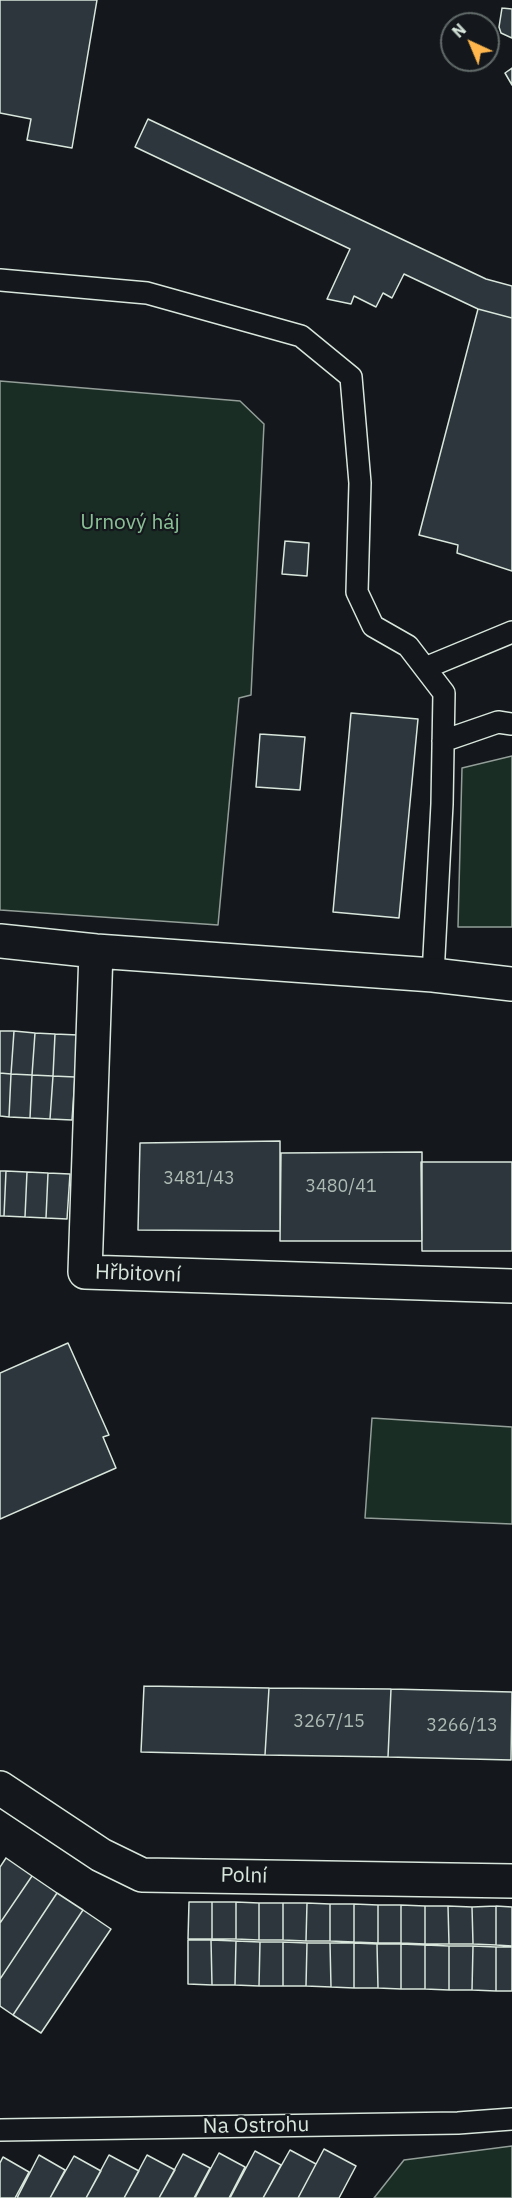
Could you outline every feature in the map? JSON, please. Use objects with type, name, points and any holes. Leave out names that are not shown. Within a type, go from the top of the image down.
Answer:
[{"type":"street","points":[[0,941],[96,951],[433,975],[512,984]]},
{"type":"street","name":"Hřbitovní","points":[[96,951],[85,1272],[512,1286]]},
{"type":"street","name":"Polní","points":[[0,1788],[101,1855],[142,1875],[512,1881]]},
{"type":"lane","points":[[0,280],[147,293],[301,336],[351,377],[360,483],[357,592],[373,626],[408,646],[444,693],[433,975]]},
{"type":"lane","points":[[425,668],[512,632]]},
{"type":"lane","points":[[443,741],[498,722],[512,724]]},
{"type":"lane","name":"Na Ostrohu","points":[[0,2130],[458,2123],[512,2119]]},
{"type":"green space","name":"Urnový háj","points":[[0,381],[240,401],[264,424],[251,695],[239,698],[218,925],[0,910]]},
{"type":"green space","points":[[512,756],[512,927],[458,927],[462,768]]},
{"type":"green space","points":[[372,1418],[512,1427],[512,1524],[365,1518]]},
{"type":"green space","points":[[512,2146],[512,2198],[374,2198],[404,2160]]},
{"type":"building","points":[[0,0],[97,0],[72,148],[27,140],[31,119],[0,113]]},
{"type":"building","points":[[502,8],[512,9],[512,38],[501,33]]},
{"type":"building","points":[[512,68],[512,85],[505,73]]},
{"type":"building","points":[[148,119],[486,279],[512,286],[512,318],[478,309],[404,274],[392,298],[383,293],[376,307],[354,296],[351,304],[327,299],[350,249],[135,147]]},
{"type":"building","points":[[478,309],[512,318],[512,571],[457,553],[458,545],[419,535]]},
{"type":"building","points":[[285,541],[309,543],[307,576],[282,574]]},
{"type":"building","points":[[351,713],[418,719],[399,918],[333,912]]},
{"type":"building","points":[[260,734],[305,737],[300,790],[256,787]]},
{"type":"building","points":[[0,1031],[14,1031],[11,1074],[0,1073]]},
{"type":"building","points":[[14,1031],[35,1033],[32,1075],[11,1074]]},
{"type":"building","points":[[35,1033],[55,1034],[53,1076],[32,1075]]},
{"type":"building","points":[[55,1034],[78,1035],[75,1077],[53,1076]]},
{"type":"building","points":[[0,1073],[11,1074],[9,1117],[0,1116]]},
{"type":"building","points":[[11,1074],[32,1075],[30,1118],[9,1117]]},
{"type":"building","points":[[32,1075],[53,1076],[50,1119],[30,1118]]},
{"type":"building","points":[[53,1076],[75,1077],[72,1120],[50,1119]]},
{"type":"building","points":[[280,1141],[280,1231],[138,1230],[140,1143]]},
{"type":"building","points":[[422,1152],[422,1241],[280,1241],[281,1153]]},
{"type":"building","points":[[421,1162],[512,1162],[512,1251],[422,1251]]},
{"type":"building","points":[[0,1171],[6,1171],[4,1216],[0,1216]]},
{"type":"building","points":[[6,1171],[27,1172],[25,1217],[4,1216]]},
{"type":"building","points":[[27,1172],[48,1173],[46,1218],[25,1217]]},
{"type":"building","points":[[48,1173],[70,1174],[67,1219],[46,1218]]},
{"type":"building","points":[[68,1343],[109,1435],[103,1437],[116,1468],[0,1519],[0,1373]]},
{"type":"building","points":[[144,1686],[269,1688],[265,1755],[141,1752]]},
{"type":"building","points":[[269,1688],[391,1689],[388,1757],[265,1755]]},
{"type":"building","points":[[391,1689],[512,1692],[511,1760],[388,1757]]},
{"type":"building","points":[[6,1858],[32,1876],[0,1923],[0,1867]]},
{"type":"building","points":[[32,1876],[57,1893],[0,1979],[0,1923]]},
{"type":"building","points":[[57,1893],[83,1910],[13,2015],[0,2006],[0,1979]]},
{"type":"building","points":[[189,1902],[212,1902],[212,1939],[188,1939]]},
{"type":"building","points":[[212,1902],[236,1902],[236,1939],[212,1939]]},
{"type":"building","points":[[236,1902],[259,1903],[259,1940],[236,1939]]},
{"type":"building","points":[[259,1903],[283,1903],[283,1940],[259,1940]]},
{"type":"building","points":[[283,1903],[307,1903],[306,1941],[283,1940]]},
{"type":"building","points":[[307,1903],[330,1904],[330,1941],[306,1941]]},
{"type":"building","points":[[330,1904],[354,1904],[354,1942],[330,1941]]},
{"type":"building","points":[[354,1904],[378,1905],[378,1943],[354,1942]]},
{"type":"building","points":[[378,1905],[401,1905],[401,1943],[378,1943]]},
{"type":"building","points":[[401,1905],[425,1906],[425,1944],[401,1943]]},
{"type":"building","points":[[425,1906],[448,1906],[449,1944],[425,1944]]},
{"type":"building","points":[[448,1906],[472,1907],[473,1944],[449,1944]]},
{"type":"building","points":[[496,1906],[496,1945],[473,1944],[472,1907]]},
{"type":"building","points":[[496,1906],[512,1907],[512,1946],[496,1945]]},
{"type":"building","points":[[83,1910],[111,1929],[41,2033],[13,2015]]},
{"type":"building","points":[[188,1940],[211,1940],[212,1985],[188,1984]]},
{"type":"building","points":[[211,1940],[236,1941],[235,1985],[212,1985]]},
{"type":"building","points":[[236,1941],[260,1942],[259,1986],[235,1985]]},
{"type":"building","points":[[260,1942],[283,1942],[283,1986],[259,1986]]},
{"type":"building","points":[[283,1942],[307,1943],[306,1986],[283,1986]]},
{"type":"building","points":[[307,1943],[330,1943],[331,1987],[306,1986]]},
{"type":"building","points":[[330,1943],[354,1943],[354,1988],[331,1987]]},
{"type":"building","points":[[354,1943],[377,1944],[378,1988],[354,1988]]},
{"type":"building","points":[[377,1944],[401,1944],[401,1989],[378,1988]]},
{"type":"building","points":[[401,1944],[425,1945],[425,1989],[401,1989]]},
{"type":"building","points":[[425,1945],[449,1946],[449,1990],[425,1989]]},
{"type":"building","points":[[449,1946],[473,1946],[472,1990],[449,1990]]},
{"type":"building","points":[[473,1946],[496,1947],[496,1991],[472,1990]]},
{"type":"building","points":[[496,1947],[512,1947],[512,1991],[496,1991]]},
{"type":"building","points":[[324,2149],[356,2166],[339,2198],[298,2198]]},
{"type":"building","points":[[290,2150],[316,2164],[298,2198],[263,2198]]},
{"type":"building","points":[[255,2151],[281,2165],[263,2198],[230,2198]]},
{"type":"building","points":[[219,2153],[245,2167],[229,2198],[195,2198]]},
{"type":"building","points":[[183,2154],[210,2168],[194,2198],[159,2198]]},
{"type":"building","points":[[39,2155],[65,2170],[50,2198],[17,2198]]},
{"type":"building","points":[[109,2155],[139,2171],[124,2198],[86,2198]]},
{"type":"building","points":[[147,2155],[175,2170],[159,2198],[124,2198]]},
{"type":"building","points":[[74,2156],[101,2171],[86,2198],[50,2198]]},
{"type":"building","points":[[3,2157],[29,2172],[15,2198],[0,2198],[0,2163]]}]
